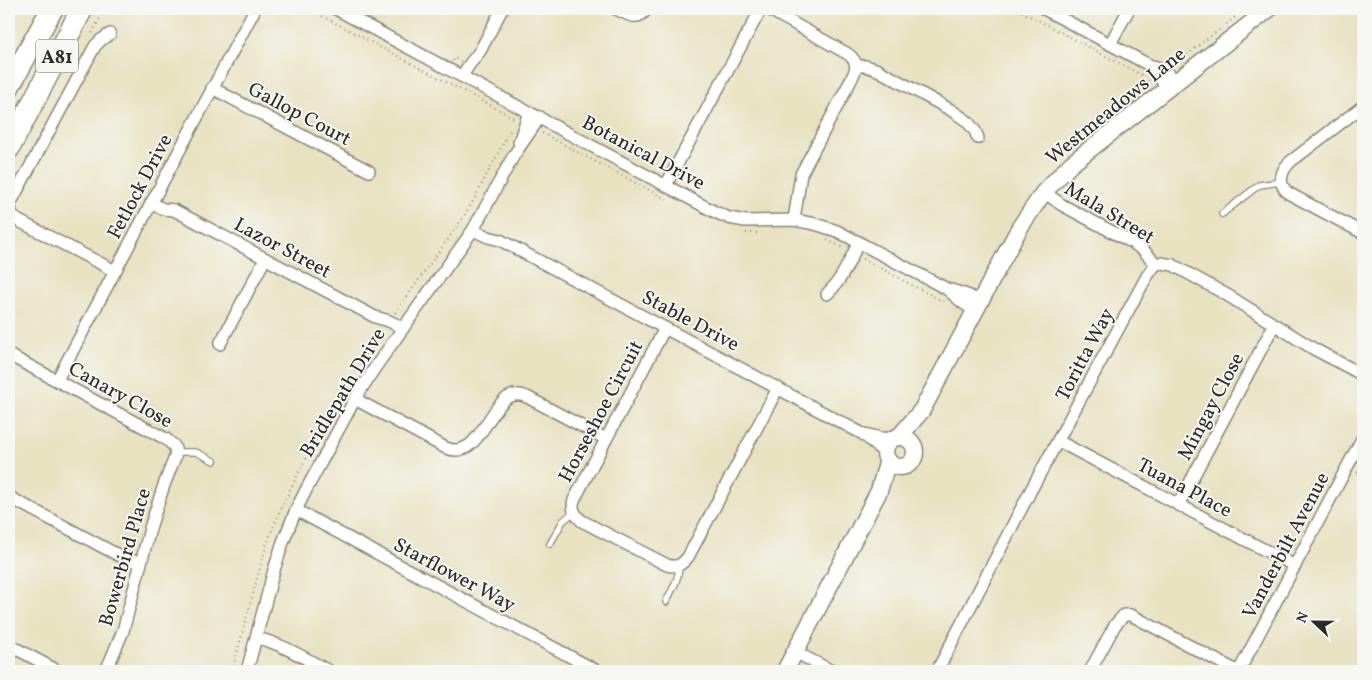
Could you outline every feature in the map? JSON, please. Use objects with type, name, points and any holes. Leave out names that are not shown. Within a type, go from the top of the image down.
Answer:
[{"type":"highway","name":"A81","points":[[9,86],[52,9]]},
{"type":"highway","name":"A81","points":[[9,148],[82,9]]},
{"type":"street","name":"Fetlock Drive","points":[[56,380],[255,9]]},
{"type":"street","name":"Botanical Drive","points":[[336,9],[715,212],[729,218],[745,221],[794,220],[837,231],[947,289],[963,303],[978,306]]},
{"type":"street","points":[[466,78],[475,68],[480,51],[502,9]]},
{"type":"street","points":[[616,9],[635,17],[642,15],[648,9]]},
{"type":"street","points":[[666,185],[761,9]]},
{"type":"street","points":[[768,9],[848,54],[855,60],[856,66],[850,82],[800,174],[794,220]]},
{"type":"street","points":[[1044,9],[1151,66],[1172,84]]},
{"type":"street","points":[[1110,44],[1129,9]]},
{"type":"street","name":"Westmeadows Lane","points":[[914,446],[922,410],[1020,227],[1044,192],[1071,164],[1269,9]]},
{"type":"street","points":[[110,34],[95,46],[10,204],[10,211],[17,220],[115,271]]},
{"type":"street","points":[[856,66],[866,66],[878,70],[951,110],[967,121],[978,138]]},
{"type":"street","name":"Gallop Court","points":[[212,88],[370,171]]},
{"type":"street","points":[[1363,106],[1290,162],[1283,171],[1281,182],[1288,193],[1363,233]]},
{"type":"street","name":"Bridlepath Drive","points":[[514,155],[529,112]]},
{"type":"street","name":"Bridlepath Drive","points":[[247,671],[274,570],[296,510],[354,399],[475,226],[514,155],[540,117]]},
{"type":"street","name":"Mala Street","points":[[1044,192],[1062,206],[1143,250],[1156,264]]},
{"type":"street","name":"Lazor Street","points":[[153,199],[166,202],[174,210],[375,317],[385,327],[400,332]]},
{"type":"street","name":"Stable Drive","points":[[475,226],[494,234],[500,240],[863,434],[892,460]]},
{"type":"street","points":[[827,294],[842,276],[859,242]]},
{"type":"street","points":[[220,344],[265,259]]},
{"type":"street","points":[[1156,264],[1173,265],[1228,295],[1314,349],[1363,375]]},
{"type":"street","name":"Toritta Way","points":[[938,671],[1058,441],[1147,276],[1156,264]]},
{"type":"street","name":"Mingay Close","points":[[1178,504],[1274,325]]},
{"type":"street","name":"Horseshoe Circuit","points":[[665,328],[576,495],[573,504],[574,512],[582,521],[667,565],[672,567],[679,566]]},
{"type":"street","name":"Canary Close","points":[[9,355],[166,439],[174,446],[176,452]]},
{"type":"street","points":[[679,566],[688,558],[778,388]]},
{"type":"street","points":[[354,399],[446,448],[457,451],[470,445],[503,401],[515,394],[528,397],[606,439]]},
{"type":"street","name":"Westmeadows Lane","points":[[896,438],[922,410]]},
{"type":"street","name":"Stable Drive","points":[[863,434],[881,438],[896,438]]},
{"type":"street","name":"Vanderbilt Avenue","points":[[1238,671],[1363,437]]},
{"type":"street","points":[[785,671],[879,491],[892,460],[888,445],[896,438],[908,440],[914,446],[915,456],[910,464],[892,460]]},
{"type":"street","name":"Tuana Place","points":[[1058,441],[1295,566]]},
{"type":"street","name":"Bowerbird Place","points":[[106,671],[123,631],[140,562],[176,452]]},
{"type":"street","points":[[9,497],[118,555],[140,562]]},
{"type":"street","name":"Starflower Way","points":[[296,510],[597,671]]},
{"type":"street","points":[[1090,671],[1115,625],[1124,615],[1131,615],[1238,671]]},
{"type":"street","points":[[257,638],[280,645],[329,671]]},
{"type":"street","points":[[9,645],[58,671]]},
{"type":"street","points":[[795,652],[832,671]]},
{"type":"lane","points":[[1222,214],[1259,185],[1281,182]]},
{"type":"lane","name":"Canary Close","points":[[176,452],[196,452],[214,461]]},
{"type":"lane","name":"Horseshoe Circuit","points":[[550,544],[563,522],[574,512]]},
{"type":"lane","points":[[666,602],[678,579],[679,566]]},
{"type":"path","points":[[9,21],[15,9]]},
{"type":"path","points":[[1017,9],[1146,77],[1148,85],[1108,116]]},
{"type":"path","points":[[1164,58],[1170,61],[1179,60],[1239,14]]},
{"type":"path","points":[[443,80],[454,58],[461,61]]},
{"type":"path","points":[[1146,77],[1151,66]]},
{"type":"path","points":[[9,662],[25,671]]}]
